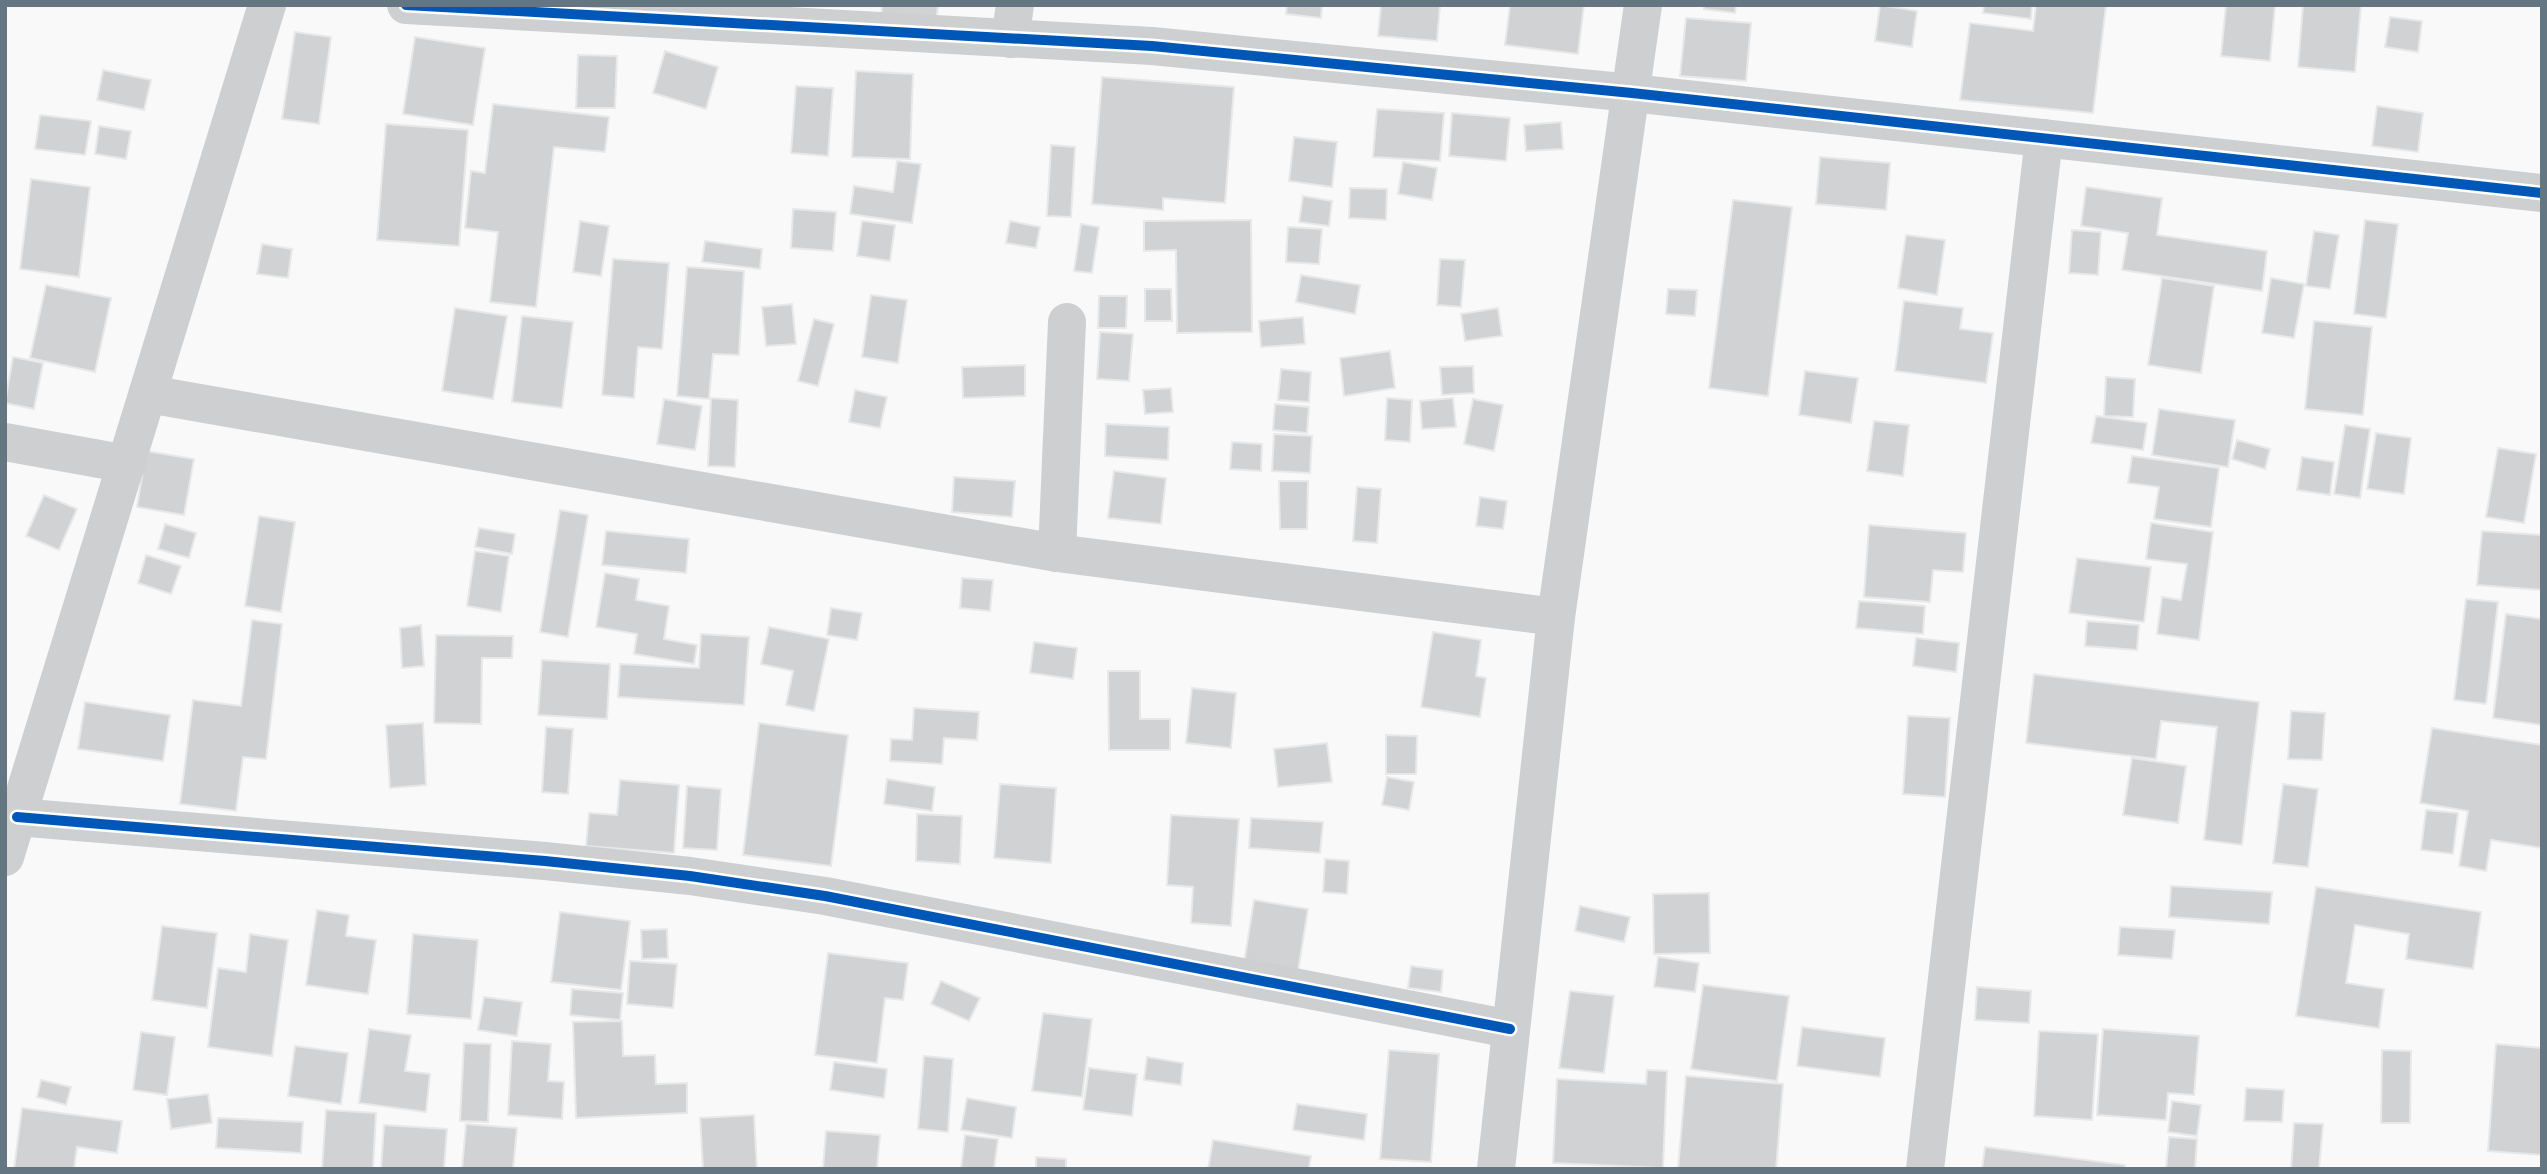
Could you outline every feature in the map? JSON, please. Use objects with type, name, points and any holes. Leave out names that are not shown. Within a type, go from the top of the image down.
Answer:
[{"type":"street","points":[[5,857],[267,5]]},
{"type":"street","points":[[406,5],[1013,22],[1152,46],[1632,93],[2542,193]]},
{"type":"street","points":[[1496,1169],[1556,617],[1643,5]]},
{"type":"street","points":[[1925,1169],[2044,138]]},
{"type":"street","points":[[1057,553],[1067,322]]},
{"type":"street","points":[[148,394],[1057,553],[1556,617]]},
{"type":"street","points":[[5,442],[127,464]]},
{"type":"street","points":[[17,817],[545,861],[690,876],[825,896],[1510,1029]]},
{"type":"building","points":[[882,5],[938,5],[936,24],[881,20]]},
{"type":"building","points":[[1287,5],[1322,5],[1321,18],[1286,14]]},
{"type":"building","points":[[1381,5],[1440,5],[1437,41],[1378,36]]},
{"type":"building","points":[[1510,5],[1584,5],[1578,54],[1505,45]]},
{"type":"building","points":[[1704,5],[1736,5],[1735,13],[1704,9]]},
{"type":"building","points":[[1880,5],[1917,11],[1912,47],[1875,41]]},
{"type":"building","points":[[1984,5],[2032,5],[2031,19],[1983,13]]},
{"type":"building","points":[[2036,5],[2106,5],[2093,113],[1960,100],[1970,23],[2033,31]]},
{"type":"building","points":[[2226,5],[2275,5],[2270,61],[2221,56]]},
{"type":"building","points":[[2303,5],[2361,5],[2355,72],[2298,67]]},
{"type":"building","points":[[2390,17],[2422,21],[2418,52],[2385,47]]},
{"type":"building","points":[[1686,18],[1751,23],[1746,81],[1680,76]]},
{"type":"building","points":[[295,32],[331,37],[319,124],[282,119]]},
{"type":"building","points":[[415,37],[485,48],[473,125],[403,114]]},
{"type":"building","points":[[665,51],[718,67],[706,109],[653,93]]},
{"type":"building","points":[[578,55],[617,56],[615,108],[576,108]]},
{"type":"building","points":[[103,70],[151,80],[144,110],[97,100]]},
{"type":"building","points":[[856,71],[913,74],[910,159],[852,157]]},
{"type":"building","points":[[1102,77],[1234,87],[1225,203],[1163,198],[1163,210],[1092,204]]},
{"type":"building","points":[[796,86],[833,88],[828,156],[791,153]]},
{"type":"building","points":[[493,104],[609,117],[605,152],[554,147],[536,307],[490,302],[498,232],[465,228],[471,171],[485,173]]},
{"type":"building","points":[[2377,106],[2423,113],[2418,152],[2372,146]]},
{"type":"building","points":[[1377,109],[1444,113],[1440,161],[1373,157]]},
{"type":"building","points":[[1452,113],[1510,118],[1506,161],[1449,156]]},
{"type":"building","points":[[40,115],[91,121],[85,155],[35,149]]},
{"type":"building","points":[[1561,122],[1563,149],[1526,151],[1524,125]]},
{"type":"building","points":[[386,124],[468,130],[459,246],[377,240]]},
{"type":"building","points":[[99,126],[131,131],[126,159],[95,154]]},
{"type":"building","points":[[1294,137],[1337,142],[1332,187],[1289,181]]},
{"type":"building","points":[[1051,145],[1075,147],[1071,217],[1047,216]]},
{"type":"building","points":[[1820,157],[1890,163],[1886,210],[1816,204]]},
{"type":"building","points":[[897,161],[921,164],[912,223],[850,214],[854,186],[893,192]]},
{"type":"building","points":[[1403,162],[1437,168],[1432,200],[1398,194]]},
{"type":"building","points":[[31,179],[90,187],[79,277],[20,269]]},
{"type":"building","points":[[2086,187],[2162,198],[2157,235],[2267,251],[2262,291],[2122,270],[2128,233],[2081,226]]},
{"type":"building","points":[[1350,188],[1387,189],[1386,220],[1349,218]]},
{"type":"building","points":[[1303,196],[1332,201],[1329,226],[1299,222]]},
{"type":"building","points":[[1733,200],[1792,207],[1768,396],[1709,388]]},
{"type":"building","points":[[793,209],[836,212],[833,251],[791,248]]},
{"type":"building","points":[[1251,220],[1252,332],[1177,333],[1176,250],[1144,251],[1144,221]]},
{"type":"building","points":[[2365,220],[2398,224],[2386,318],[2354,314]]},
{"type":"building","points":[[580,221],[609,226],[601,276],[573,272]]},
{"type":"building","points":[[862,221],[895,225],[890,261],[857,256]]},
{"type":"building","points":[[1010,221],[1040,227],[1036,248],[1006,243]]},
{"type":"building","points":[[1081,224],[1099,227],[1092,273],[1074,271]]},
{"type":"building","points":[[1288,227],[1322,229],[1319,264],[1286,262]]},
{"type":"building","points":[[2072,230],[2101,232],[2098,275],[2069,273]]},
{"type":"building","points":[[2314,231],[2339,235],[2330,289],[2306,286]]},
{"type":"building","points":[[1906,235],[1945,240],[1937,295],[1898,288]]},
{"type":"building","points":[[705,241],[762,249],[760,269],[702,262]]},
{"type":"building","points":[[262,244],[292,249],[288,278],[257,274]]},
{"type":"building","points":[[613,259],[669,263],[662,349],[638,347],[634,398],[602,395]]},
{"type":"building","points":[[1440,259],[1465,260],[1461,307],[1437,305]]},
{"type":"building","points":[[687,267],[744,271],[739,355],[713,354],[709,399],[677,396]]},
{"type":"building","points":[[1301,275],[1360,285],[1355,314],[1296,302]]},
{"type":"building","points":[[2162,278],[2214,286],[2201,373],[2148,365]]},
{"type":"building","points":[[2271,278],[2304,284],[2294,338],[2262,333]]},
{"type":"building","points":[[46,285],[111,298],[95,372],[30,358]]},
{"type":"building","points":[[1145,289],[1171,289],[1172,321],[1145,321]]},
{"type":"building","points":[[1668,289],[1697,290],[1695,316],[1666,314]]},
{"type":"building","points":[[871,295],[907,300],[898,363],[862,357]]},
{"type":"building","points":[[1099,296],[1127,296],[1126,328],[1098,328]]},
{"type":"building","points":[[1904,301],[1963,308],[1960,329],[1993,333],[1986,383],[1895,371]]},
{"type":"building","points":[[792,304],[796,344],[766,346],[762,307]]},
{"type":"building","points":[[455,308],[507,316],[493,399],[442,391]]},
{"type":"building","points":[[1498,308],[1502,336],[1465,341],[1461,314]]},
{"type":"building","points":[[522,316],[573,322],[562,408],[512,402]]},
{"type":"building","points":[[1303,317],[1305,344],[1261,347],[1259,321]]},
{"type":"building","points":[[814,319],[834,324],[818,386],[798,381]]},
{"type":"building","points":[[2314,321],[2372,327],[2363,415],[2305,409]]},
{"type":"building","points":[[1100,332],[1133,334],[1129,381],[1097,379]]},
{"type":"building","points":[[1390,351],[1395,388],[1344,396],[1340,358]]},
{"type":"building","points":[[13,357],[43,363],[34,409],[5,403]]},
{"type":"building","points":[[1025,365],[1025,396],[963,398],[962,367]]},
{"type":"building","points":[[1473,366],[1474,393],[1442,395],[1440,367]]},
{"type":"building","points":[[1281,369],[1311,372],[1309,402],[1278,400]]},
{"type":"building","points":[[1805,371],[1858,378],[1851,423],[1799,415]]},
{"type":"building","points":[[2106,377],[2135,379],[2133,417],[2104,416]]},
{"type":"building","points":[[1171,388],[1173,412],[1145,414],[1143,390]]},
{"type":"building","points":[[855,390],[887,397],[880,428],[849,422]]},
{"type":"building","points":[[711,398],[738,400],[735,467],[708,466]]},
{"type":"building","points":[[1387,398],[1412,400],[1410,442],[1385,440]]},
{"type":"building","points":[[1453,398],[1456,427],[1422,429],[1420,401]]},
{"type":"building","points":[[664,399],[702,406],[695,450],[657,444]]},
{"type":"building","points":[[1473,399],[1503,405],[1494,451],[1464,444]]},
{"type":"building","points":[[1275,404],[1309,407],[1307,433],[1273,430]]},
{"type":"building","points":[[2159,409],[2235,420],[2228,467],[2152,455]]},
{"type":"building","points":[[2096,416],[2147,423],[2143,450],[2091,443]]},
{"type":"building","points":[[1874,421],[1909,425],[1903,476],[1867,471]]},
{"type":"building","points":[[1106,424],[1169,427],[1168,460],[1105,456]]},
{"type":"building","points":[[2345,425],[2370,429],[2360,498],[2334,494]]},
{"type":"building","points":[[2376,433],[2411,438],[2404,494],[2367,489]]},
{"type":"building","points":[[1274,434],[1312,436],[1310,473],[1272,471]]},
{"type":"building","points":[[2237,440],[2270,449],[2265,469],[2232,459]]},
{"type":"building","points":[[1232,442],[1262,444],[1261,471],[1230,469]]},
{"type":"building","points":[[2498,448],[2536,454],[2524,523],[2486,517]]},
{"type":"building","points":[[146,451],[194,459],[184,515],[137,507]]},
{"type":"building","points":[[2132,456],[2219,468],[2211,527],[2154,519],[2159,487],[2128,483]]},
{"type":"building","points":[[2302,457],[2334,462],[2330,495],[2297,490]]},
{"type":"building","points":[[1114,471],[1166,478],[1161,524],[1108,518]]},
{"type":"building","points":[[954,477],[1015,481],[1012,517],[952,512]]},
{"type":"building","points":[[1279,481],[1308,481],[1307,529],[1280,529]]},
{"type":"building","points":[[1357,487],[1381,489],[1377,543],[1353,541]]},
{"type":"building","points":[[44,495],[77,509],[59,550],[26,536]]},
{"type":"building","points":[[1480,497],[1507,501],[1503,529],[1476,526]]},
{"type":"building","points":[[560,510],[588,515],[568,637],[540,632]]},
{"type":"building","points":[[259,516],[295,522],[281,612],[245,606]]},
{"type":"building","points":[[2151,523],[2213,532],[2199,640],[2157,634],[2162,597],[2181,600],[2187,564],[2146,559]]},
{"type":"building","points":[[165,524],[196,533],[189,558],[158,549]]},
{"type":"building","points":[[1869,525],[1966,533],[1963,572],[1933,570],[1930,602],[1864,597]]},
{"type":"building","points":[[479,528],[515,534],[512,554],[475,547]]},
{"type":"building","points":[[606,531],[689,539],[686,573],[602,565]]},
{"type":"building","points":[[2482,531],[2542,535],[2542,590],[2477,585]]},
{"type":"building","points":[[475,551],[509,556],[501,612],[467,606]]},
{"type":"building","points":[[146,555],[181,566],[171,594],[138,583]]},
{"type":"building","points":[[2077,558],[2151,567],[2144,622],[2069,613]]},
{"type":"building","points":[[605,573],[639,579],[636,600],[669,606],[664,639],[697,645],[694,664],[634,654],[637,634],[596,627]]},
{"type":"building","points":[[962,578],[993,580],[990,611],[960,608]]},
{"type":"building","points":[[2466,599],[2498,602],[2486,704],[2454,700]]},
{"type":"building","points":[[1859,601],[1925,606],[1923,634],[1856,628]]},
{"type":"building","points":[[831,608],[862,613],[857,640],[827,635]]},
{"type":"building","points":[[2506,614],[2542,619],[2542,725],[2493,718]]},
{"type":"building","points":[[252,620],[282,624],[266,759],[243,757],[236,811],[180,804],[193,700],[241,706]]},
{"type":"building","points":[[2087,621],[2139,625],[2137,650],[2085,646]]},
{"type":"building","points":[[421,625],[424,666],[402,668],[400,628]]},
{"type":"building","points":[[769,627],[829,639],[814,711],[786,705],[793,671],[761,664]]},
{"type":"building","points":[[1433,632],[1481,640],[1476,676],[1486,678],[1480,717],[1421,707]]},
{"type":"building","points":[[701,634],[749,637],[744,705],[618,697],[620,664],[699,668]]},
{"type":"building","points":[[436,635],[513,636],[512,658],[482,658],[481,724],[434,723]]},
{"type":"building","points":[[1916,638],[1959,643],[1956,672],[1913,666]]},
{"type":"building","points":[[1034,642],[1077,648],[1073,679],[1030,673]]},
{"type":"building","points":[[542,660],[610,664],[607,719],[538,715]]},
{"type":"building","points":[[1108,671],[1140,671],[1140,719],[1170,719],[1170,750],[1109,750]]},
{"type":"building","points":[[2034,674],[2259,702],[2242,845],[2204,840],[2217,727],[2161,721],[2156,759],[2026,743]]},
{"type":"building","points":[[1192,688],[1236,693],[1231,748],[1186,743]]},
{"type":"building","points":[[85,702],[170,715],[163,761],[78,749]]},
{"type":"building","points":[[914,708],[979,712],[977,740],[944,738],[942,764],[890,761],[891,739],[912,740]]},
{"type":"building","points":[[2291,711],[2325,713],[2322,760],[2288,759]]},
{"type":"building","points":[[1908,716],[1950,718],[1945,797],[1903,794]]},
{"type":"building","points":[[423,723],[426,785],[390,788],[386,725]]},
{"type":"building","points":[[759,723],[848,735],[831,866],[743,855]]},
{"type":"building","points":[[546,727],[573,729],[568,794],[542,792]]},
{"type":"building","points":[[2432,728],[2542,745],[2542,848],[2491,840],[2486,871],[2459,866],[2468,811],[2420,803]]},
{"type":"building","points":[[1386,735],[1417,736],[1416,774],[1386,774]]},
{"type":"building","points":[[1327,743],[1332,782],[1278,787],[1274,749]]},
{"type":"building","points":[[2132,758],[2186,766],[2178,823],[2123,815]]},
{"type":"building","points":[[1387,777],[1414,782],[1409,810],[1382,805]]},
{"type":"building","points":[[887,779],[935,787],[932,811],[884,804]]},
{"type":"building","points":[[620,780],[679,785],[674,853],[586,846],[589,813],[617,815]]},
{"type":"building","points":[[1000,784],[1056,788],[1051,863],[994,858]]},
{"type":"building","points":[[2283,784],[2318,789],[2308,867],[2273,863]]},
{"type":"building","points":[[687,786],[721,789],[717,850],[683,848]]},
{"type":"building","points":[[2426,810],[2458,813],[2453,854],[2421,850]]},
{"type":"building","points":[[917,814],[962,816],[960,864],[916,861]]},
{"type":"building","points":[[1171,815],[1239,819],[1231,926],[1191,923],[1193,887],[1167,885]]},
{"type":"building","points":[[1251,818],[1323,822],[1320,853],[1249,848]]},
{"type":"building","points":[[1325,859],[1349,861],[1347,894],[1323,892]]},
{"type":"building","points":[[2171,886],[2272,892],[2269,924],[2169,917]]},
{"type":"building","points":[[2316,887],[2481,912],[2473,969],[2406,959],[2409,934],[2355,925],[2346,983],[2384,989],[2379,1028],[2296,1016]]},
{"type":"building","points":[[1709,893],[1710,953],[1654,954],[1653,894]]},
{"type":"building","points":[[1254,900],[1308,909],[1298,971],[1244,963]]},
{"type":"building","points":[[1580,906],[1630,917],[1624,942],[1575,931]]},
{"type":"building","points":[[317,910],[349,915],[346,936],[376,940],[368,994],[306,985]]},
{"type":"building","points":[[560,912],[630,921],[621,990],[551,982]]},
{"type":"building","points":[[162,926],[217,933],[207,1008],[152,1000]]},
{"type":"building","points":[[2120,927],[2175,930],[2172,959],[2118,955]]},
{"type":"building","points":[[667,929],[668,958],[642,959],[641,930]]},
{"type":"building","points":[[250,934],[288,940],[272,1056],[208,1047],[218,968],[246,972]]},
{"type":"building","points":[[413,934],[478,940],[471,1019],[407,1014]]},
{"type":"building","points":[[828,953],[908,963],[903,1000],[885,998],[877,1063],[815,1055]]},
{"type":"building","points":[[1658,957],[1699,963],[1695,992],[1654,987]]},
{"type":"building","points":[[630,961],[677,964],[673,1008],[627,1004]]},
{"type":"building","points":[[1411,966],[1443,970],[1441,992],[1408,988]]},
{"type":"building","points":[[941,981],[980,998],[969,1021],[931,1004]]},
{"type":"building","points":[[1703,985],[1789,996],[1777,1081],[1691,1069]]},
{"type":"building","points":[[1977,987],[2031,991],[2029,1023],[1975,1020]]},
{"type":"building","points":[[572,989],[623,993],[620,1020],[570,1015]]},
{"type":"building","points":[[1570,991],[1614,996],[1604,1073],[1559,1068]]},
{"type":"building","points":[[484,997],[522,1002],[517,1036],[478,1030]]},
{"type":"building","points":[[1043,1013],[1092,1019],[1082,1097],[1032,1091]]},
{"type":"building","points":[[622,1021],[623,1056],[655,1055],[656,1084],[687,1083],[687,1113],[576,1118],[573,1022]]},
{"type":"building","points":[[1802,1027],[1885,1038],[1880,1077],[1797,1066]]},
{"type":"building","points":[[369,1029],[411,1035],[405,1071],[430,1074],[426,1112],[359,1103]]},
{"type":"building","points":[[2103,1029],[2199,1036],[2194,1095],[2168,1093],[2166,1120],[2097,1115]]},
{"type":"building","points":[[2039,1031],[2098,1034],[2092,1120],[2034,1116]]},
{"type":"building","points":[[141,1032],[175,1037],[167,1095],[133,1090]]},
{"type":"building","points":[[512,1041],[551,1044],[548,1081],[564,1082],[562,1119],[508,1115]]},
{"type":"building","points":[[464,1043],[491,1044],[488,1122],[460,1121]]},
{"type":"building","points":[[2496,1044],[2542,1048],[2542,1155],[2488,1151]]},
{"type":"building","points":[[295,1046],[348,1053],[341,1104],[288,1096]]},
{"type":"building","points":[[1389,1050],[1439,1054],[1431,1162],[1380,1159]]},
{"type":"building","points":[[2382,1050],[2411,1051],[2410,1123],[2381,1123]]},
{"type":"building","points":[[924,1056],[953,1059],[948,1132],[918,1129]]},
{"type":"building","points":[[1147,1057],[1183,1063],[1181,1085],[1144,1080]]},
{"type":"building","points":[[834,1062],[887,1069],[884,1098],[830,1090]]},
{"type":"building","points":[[1089,1068],[1137,1074],[1132,1116],[1083,1110]]},
{"type":"building","points":[[1647,1070],[1667,1071],[1663,1168],[1553,1163],[1557,1079],[1646,1084]]},
{"type":"building","points":[[1686,1076],[1783,1084],[1776,1169],[1678,1169]]},
{"type":"building","points":[[41,1080],[71,1087],[66,1105],[37,1097]]},
{"type":"building","points":[[2246,1088],[2284,1090],[2282,1122],[2244,1121]]},
{"type":"building","points":[[208,1094],[212,1123],[171,1129],[167,1099]]},
{"type":"building","points":[[967,1098],[1016,1107],[1012,1138],[961,1130]]},
{"type":"building","points":[[2172,1101],[2201,1105],[2197,1136],[2168,1132]]},
{"type":"building","points":[[1297,1104],[1367,1114],[1364,1140],[1293,1130]]},
{"type":"building","points":[[22,1108],[122,1121],[117,1153],[77,1147],[74,1169],[14,1169]]},
{"type":"building","points":[[326,1110],[376,1113],[373,1169],[322,1169]]},
{"type":"building","points":[[754,1115],[757,1169],[703,1169],[700,1118]]},
{"type":"building","points":[[218,1118],[303,1122],[301,1153],[216,1148]]},
{"type":"building","points":[[2294,1123],[2323,1124],[2319,1169],[2291,1169]]},
{"type":"building","points":[[466,1124],[517,1128],[513,1169],[462,1169]]},
{"type":"building","points":[[384,1125],[447,1129],[444,1169],[381,1169]]},
{"type":"building","points":[[826,1131],[880,1135],[877,1169],[823,1169]]},
{"type":"building","points":[[965,1135],[998,1139],[994,1169],[961,1169]]},
{"type":"building","points":[[2169,1137],[2197,1139],[2195,1169],[2166,1169]]},
{"type":"building","points":[[1213,1140],[1311,1156],[1309,1168],[1314,1169],[1208,1169]]},
{"type":"building","points":[[1985,1147],[2125,1165],[2124,1169],[1982,1169]]},
{"type":"building","points":[[1036,1157],[1066,1159],[1066,1169],[1036,1169]]},
{"type":"cycle path","points":[[406,5],[1152,46],[1632,93],[2542,193]]},
{"type":"cycle path","points":[[17,817],[545,861],[690,876],[825,896],[1510,1029]]}]
